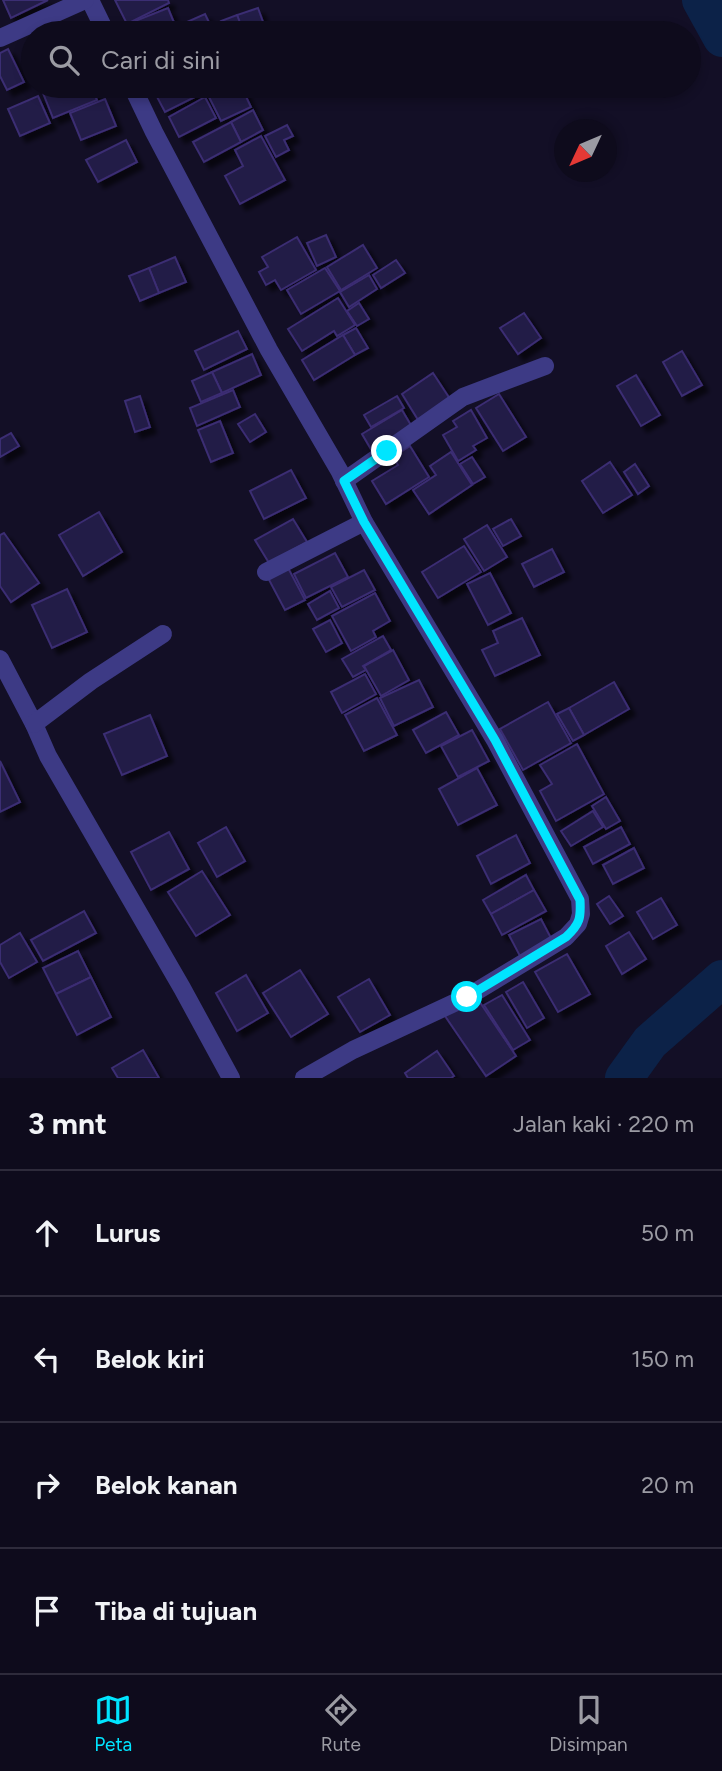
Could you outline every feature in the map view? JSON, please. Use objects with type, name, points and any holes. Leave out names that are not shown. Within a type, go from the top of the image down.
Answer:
[{"type":"street","points":[[38,21],[85,0]]},
{"type":"street","points":[[90,0],[100,21]]},
{"type":"street","points":[[0,38],[21,29]]},
{"type":"street","points":[[138,98],[269,350],[340,472],[364,522],[495,740],[580,900],[581,914],[578,924],[566,937],[478,990],[353,1050],[304,1078]]},
{"type":"street","points":[[344,481],[463,397],[545,366]]},
{"type":"street","points":[[266,572],[364,522]]},
{"type":"street","points":[[34,724],[91,681],[163,634]]},
{"type":"street","points":[[3,670],[34,724],[48,756],[231,1078]]},
{"type":"building","points":[[3,0],[48,0],[11,18]]},
{"type":"building","points":[[115,0],[168,0],[169,3],[133,21],[126,21]]},
{"type":"building","points":[[168,8],[173,21],[135,21]]},
{"type":"building","points":[[258,8],[263,21],[239,21],[237,15]]},
{"type":"building","points":[[205,14],[208,21],[189,21]]},
{"type":"building","points":[[237,15],[239,21],[221,21]]},
{"type":"building","points":[[8,49],[21,76],[21,83],[7,90],[0,76],[0,53]]},
{"type":"building","points":[[39,98],[50,123],[20,136],[8,109]]},
{"type":"building","points":[[45,98],[96,98],[97,100],[53,118]]},
{"type":"building","points":[[158,98],[193,98],[165,112]]},
{"type":"building","points":[[206,98],[216,118],[179,137],[169,117]]},
{"type":"building","points":[[210,98],[247,98],[251,107],[221,121]]},
{"type":"building","points":[[105,99],[116,126],[81,140],[70,113]]},
{"type":"building","points":[[253,110],[263,130],[241,142],[231,122]]},
{"type":"building","points":[[231,122],[241,142],[204,162],[193,142]]},
{"type":"building","points":[[287,125],[293,136],[284,140],[289,150],[276,157],[265,136]]},
{"type":"building","points":[[261,136],[285,180],[240,204],[225,176],[243,166],[235,150]]},
{"type":"building","points":[[126,140],[137,162],[98,182],[86,160]]},
{"type":"building","points":[[326,235],[336,257],[317,266],[307,243]]},
{"type":"building","points":[[297,237],[316,270],[281,290],[275,280],[266,285],[259,272],[268,267],[262,257]]},
{"type":"building","points":[[363,245],[377,268],[341,290],[327,267]]},
{"type":"building","points":[[175,257],[186,282],[159,293],[149,268]]},
{"type":"building","points":[[396,260],[405,273],[381,288],[373,275]]},
{"type":"building","points":[[149,268],[159,293],[140,301],[129,276]]},
{"type":"building","points":[[325,268],[340,291],[301,314],[287,290]]},
{"type":"building","points":[[369,275],[377,289],[349,307],[340,292]]},
{"type":"building","points":[[338,298],[355,325],[337,336],[334,331],[302,351],[288,329]]},
{"type":"building","points":[[359,303],[369,319],[357,326],[347,311]]},
{"type":"building","points":[[524,313],[541,338],[518,354],[500,328]]},
{"type":"building","points":[[356,328],[368,348],[355,355],[343,335]]},
{"type":"building","points":[[238,331],[247,349],[204,370],[195,351]]},
{"type":"building","points":[[343,335],[355,355],[314,380],[302,360]]},
{"type":"building","points":[[682,351],[702,385],[682,396],[663,362]]},
{"type":"building","points":[[252,354],[261,375],[222,393],[212,372]]},
{"type":"building","points":[[212,372],[222,393],[201,402],[192,381]]},
{"type":"building","points":[[433,373],[452,402],[420,423],[402,394]]},
{"type":"building","points":[[636,375],[660,415],[641,426],[617,386]]},
{"type":"building","points":[[233,390],[240,407],[197,426],[190,408]]},
{"type":"building","points":[[499,394],[526,437],[503,451],[476,408]]},
{"type":"building","points":[[140,396],[150,427],[135,432],[125,401]]},
{"type":"building","points":[[397,396],[404,408],[371,427],[364,415]]},
{"type":"building","points":[[402,410],[412,427],[372,451],[362,434]]},
{"type":"building","points":[[471,410],[487,438],[473,446],[476,450],[458,461],[443,435],[457,427],[453,421]]},
{"type":"building","points":[[255,414],[266,432],[250,442],[238,424]]},
{"type":"building","points":[[220,421],[233,453],[211,462],[198,430]]},
{"type":"building","points":[[11,433],[19,446],[0,457],[0,439]]},
{"type":"building","points":[[410,446],[429,477],[386,504],[372,481],[398,465],[393,457]]},
{"type":"building","points":[[451,452],[472,485],[429,514],[413,490],[436,475],[430,466]]},
{"type":"building","points":[[472,457],[485,477],[473,484],[460,464]]},
{"type":"building","points":[[610,462],[632,495],[603,513],[582,481]]},
{"type":"building","points":[[635,464],[649,486],[638,494],[624,472]]},
{"type":"building","points":[[291,470],[306,498],[264,519],[250,491]]},
{"type":"building","points":[[99,512],[122,552],[83,576],[59,535]]},
{"type":"building","points":[[293,519],[307,542],[269,563],[255,540]]},
{"type":"building","points":[[511,519],[521,536],[503,546],[493,529]]},
{"type":"building","points":[[487,525],[507,557],[484,571],[464,539]]},
{"type":"building","points":[[4,533],[39,583],[11,602],[0,586],[0,535]]},
{"type":"building","points":[[464,546],[481,572],[438,598],[422,572]]},
{"type":"building","points":[[552,549],[564,572],[534,587],[522,564]]},
{"type":"building","points":[[335,553],[348,577],[306,598],[294,574]]},
{"type":"building","points":[[287,566],[305,600],[285,610],[267,576]]},
{"type":"building","points":[[364,570],[375,590],[342,607],[331,587]]},
{"type":"building","points":[[490,573],[511,613],[488,625],[467,584]]},
{"type":"building","points":[[67,589],[87,632],[52,648],[32,605]]},
{"type":"building","points":[[330,591],[339,608],[317,620],[308,604]]},
{"type":"building","points":[[375,593],[390,621],[373,631],[376,637],[351,651],[332,616]]},
{"type":"building","points":[[522,618],[540,655],[495,676],[482,650],[498,643],[493,631]]},
{"type":"building","points":[[330,620],[342,643],[326,652],[313,629]]},
{"type":"building","points":[[383,636],[391,650],[363,666],[366,670],[353,677],[342,659]]},
{"type":"building","points":[[393,650],[409,680],[381,696],[364,666]]},
{"type":"building","points":[[365,674],[376,694],[342,713],[331,692]]},
{"type":"building","points":[[419,680],[433,707],[394,726],[380,698]]},
{"type":"building","points":[[614,682],[629,709],[584,735],[569,708]]},
{"type":"building","points":[[377,698],[397,735],[364,751],[345,715]]},
{"type":"building","points":[[548,702],[571,743],[523,770],[500,729]]},
{"type":"building","points":[[569,708],[584,735],[573,741],[557,714]]},
{"type":"building","points":[[446,712],[459,735],[426,753],[413,730]]},
{"type":"building","points":[[150,715],[167,756],[122,775],[104,734]]},
{"type":"building","points":[[472,730],[489,761],[458,777],[441,746]]},
{"type":"building","points":[[577,744],[604,794],[556,821],[540,791],[552,784],[540,765]]},
{"type":"building","points":[[0,761],[20,802],[0,812]]},
{"type":"building","points":[[477,768],[497,805],[458,825],[439,789]]},
{"type":"building","points":[[606,797],[620,821],[606,829],[592,806]]},
{"type":"building","points":[[593,811],[603,827],[571,846],[561,831]]},
{"type":"building","points":[[226,827],[245,861],[217,877],[198,843]]},
{"type":"building","points":[[621,827],[630,844],[593,864],[584,847]]},
{"type":"building","points":[[169,832],[189,869],[151,890],[131,852]]},
{"type":"building","points":[[516,835],[530,863],[491,884],[477,856]]},
{"type":"building","points":[[634,848],[644,868],[613,884],[603,865]]},
{"type":"building","points":[[202,871],[230,915],[196,936],[168,892]]},
{"type":"building","points":[[526,875],[534,890],[491,914],[483,900]]},
{"type":"building","points":[[534,890],[546,911],[502,935],[491,914]]},
{"type":"building","points":[[609,896],[623,916],[610,924],[597,904]]},
{"type":"building","points":[[661,898],[677,925],[653,939],[637,912]]},
{"type":"building","points":[[84,911],[96,933],[43,961],[31,940]]},
{"type":"building","points":[[541,919],[553,942],[521,958],[509,935]]},
{"type":"building","points":[[629,932],[646,959],[622,974],[606,946]]},
{"type":"building","points":[[20,933],[37,962],[9,978],[0,962],[0,945]]},
{"type":"building","points":[[78,951],[91,977],[56,994],[43,968]]},
{"type":"building","points":[[567,954],[590,994],[558,1012],[535,972]]},
{"type":"building","points":[[300,970],[328,1014],[291,1037],[263,993]]},
{"type":"building","points":[[246,975],[268,1013],[237,1031],[216,993]]},
{"type":"building","points":[[91,977],[111,1017],[77,1035],[56,994]]},
{"type":"building","points":[[369,979],[390,1015],[360,1032],[338,997]]},
{"type":"building","points":[[523,982],[544,1018],[527,1028],[506,992]]},
{"type":"building","points":[[475,995],[516,1056],[486,1076],[445,1016]]},
{"type":"building","points":[[502,995],[530,1040],[513,1050],[484,1005]]},
{"type":"building","points":[[143,1050],[159,1078],[118,1078],[112,1068]]},
{"type":"building","points":[[437,1051],[454,1076],[408,1078],[405,1073]]},
{"type":"waterway","points":[[701,0],[722,38]]},
{"type":"waterway","points":[[624,1078],[650,1042],[722,979]]},
{"type":"route","points":[[387,451],[344,481],[364,522],[495,740],[580,900],[581,914],[572,932],[467,997]]}]
